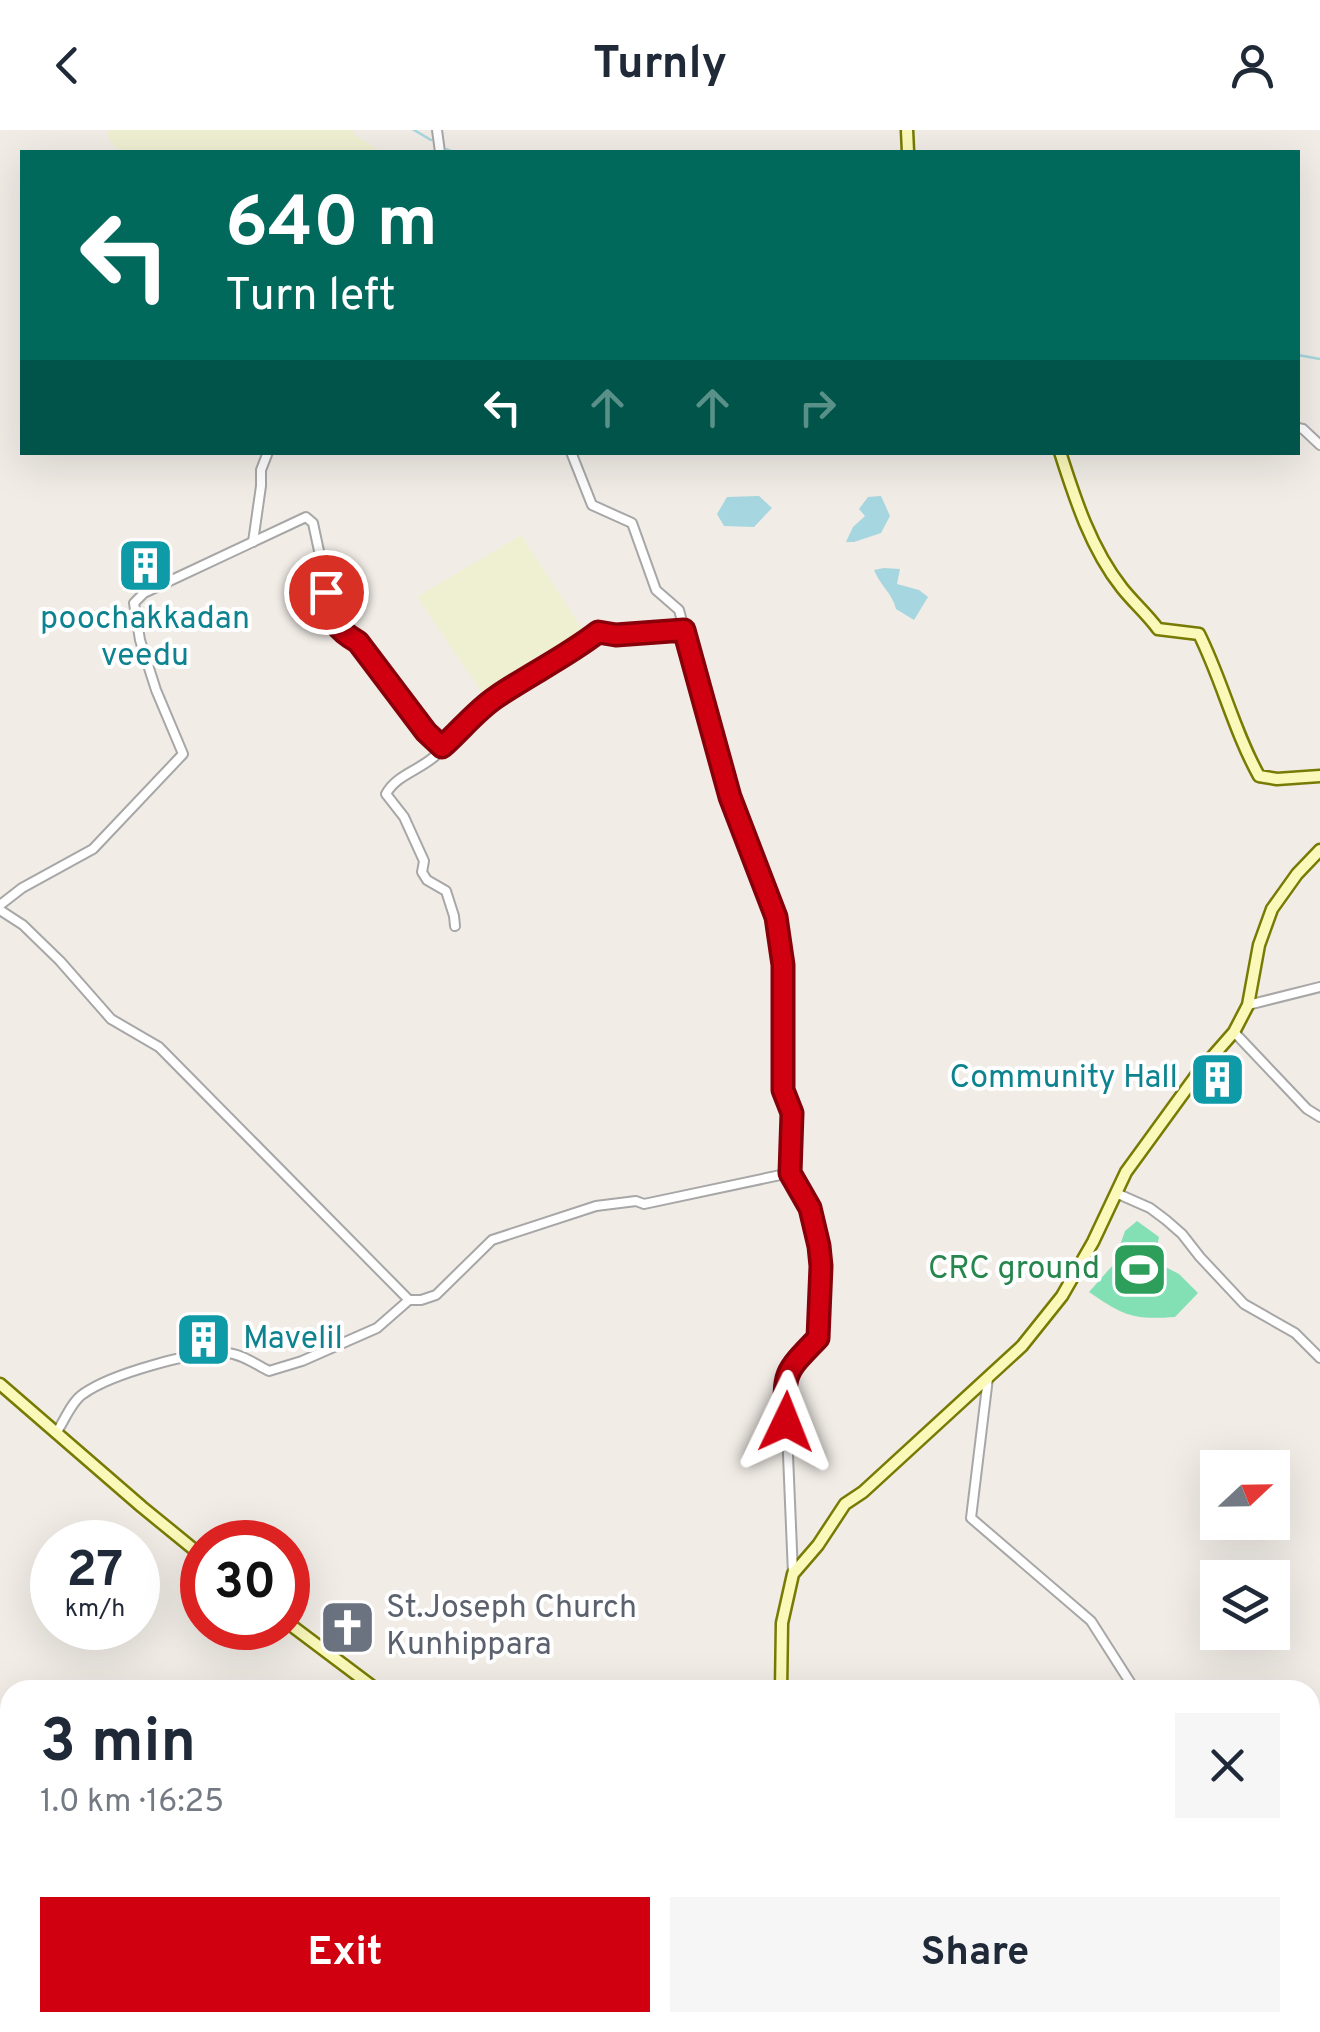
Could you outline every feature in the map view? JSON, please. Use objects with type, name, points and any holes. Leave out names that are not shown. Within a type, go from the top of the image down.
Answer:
[{"type":"street","points":[[1300,428],[1320,445]]},
{"type":"street","points":[[253,542],[261,470],[267,455]]},
{"type":"street","points":[[572,455],[592,505],[632,523],[656,590],[679,610],[730,797],[776,917],[783,965],[783,1090],[792,1113],[790,1173],[810,1208],[821,1266],[818,1338],[790,1368],[785,1384],[793,1574],[782,1623],[781,1680]]},
{"type":"street","points":[[1065,455],[1076,504],[1122,587],[1158,629],[1200,634],[1230,704],[1244,750],[1259,776],[1320,776]]},
{"type":"street","points":[[409,1300],[158,1047],[111,1019],[60,961],[0,907],[22,888],[93,849],[183,754],[156,690],[140,640],[134,603],[144,593],[306,518],[313,523],[334,622],[342,633],[358,642],[426,732],[442,747]]},
{"type":"street","points":[[455,926],[446,891],[426,880],[422,872],[424,861],[404,817],[386,794],[391,785],[432,758],[490,701],[598,632],[616,635],[684,630]]},
{"type":"street","points":[[793,1574],[845,1504],[863,1492],[1022,1346],[1062,1296],[1126,1172],[1198,1073],[1234,1032],[1248,1006],[1259,945],[1272,909],[1320,850]]},
{"type":"street","points":[[1248,1006],[1320,987]]},
{"type":"street","points":[[1234,1032],[1320,1117]]},
{"type":"street","points":[[57,1432],[80,1395],[152,1366],[230,1352],[270,1370],[302,1361],[377,1328],[409,1300],[436,1295],[492,1240],[596,1206],[636,1201],[644,1204],[790,1173]]},
{"type":"street","points":[[1116,1193],[1166,1220],[1244,1304],[1295,1333],[1320,1358]]},
{"type":"street","points":[[988,1378],[971,1518],[1092,1621],[1129,1680]]},
{"type":"street","points":[[0,1384],[180,1538]]},
{"type":"street","points":[[310,1640],[364,1680]]},
{"type":"green space","points":[[108,130],[353,130],[378,150],[119,150],[109,141]]},
{"type":"green space","points":[[521,535],[585,633],[485,697],[417,597]]},
{"type":"green space","name":"CRC ground","points":[[1137,1221],[1159,1237],[1154,1261],[1179,1274],[1198,1293],[1175,1317],[1129,1315],[1089,1292],[1113,1265],[1125,1231]]},
{"type":"water","points":[[759,496],[772,508],[754,527],[724,526],[717,514],[727,497]]},
{"type":"water","points":[[881,496],[890,516],[881,533],[846,542],[853,527],[865,516],[859,509],[868,497]]},
{"type":"water","points":[[900,569],[897,584],[928,597],[914,620],[896,609],[879,580],[874,570]]},
{"type":"waterway","points":[[414,130],[431,140]]},
{"type":"waterway","points":[[1300,355],[1320,359]]},
{"type":"place","name":"poochakkadan veedu","points":[[145,566]]},
{"type":"place","name":"Community Hall","points":[[1217,1079]]},
{"type":"place","name":"CRC ground","points":[[1139,1270]]},
{"type":"place","name":"Mavelil","points":[[204,1340]]},
{"type":"place","name":"St.Joseph Church Kunhippara","points":[[347,1627]]},
{"type":"route","points":[[326,592],[334,622],[342,633],[358,642],[426,732],[442,747],[490,701],[598,632],[616,635],[684,630],[730,797],[776,917],[783,965],[783,1090],[792,1113],[790,1173],[810,1208],[821,1266],[818,1338],[790,1368],[785,1384],[786,1422]]}]
